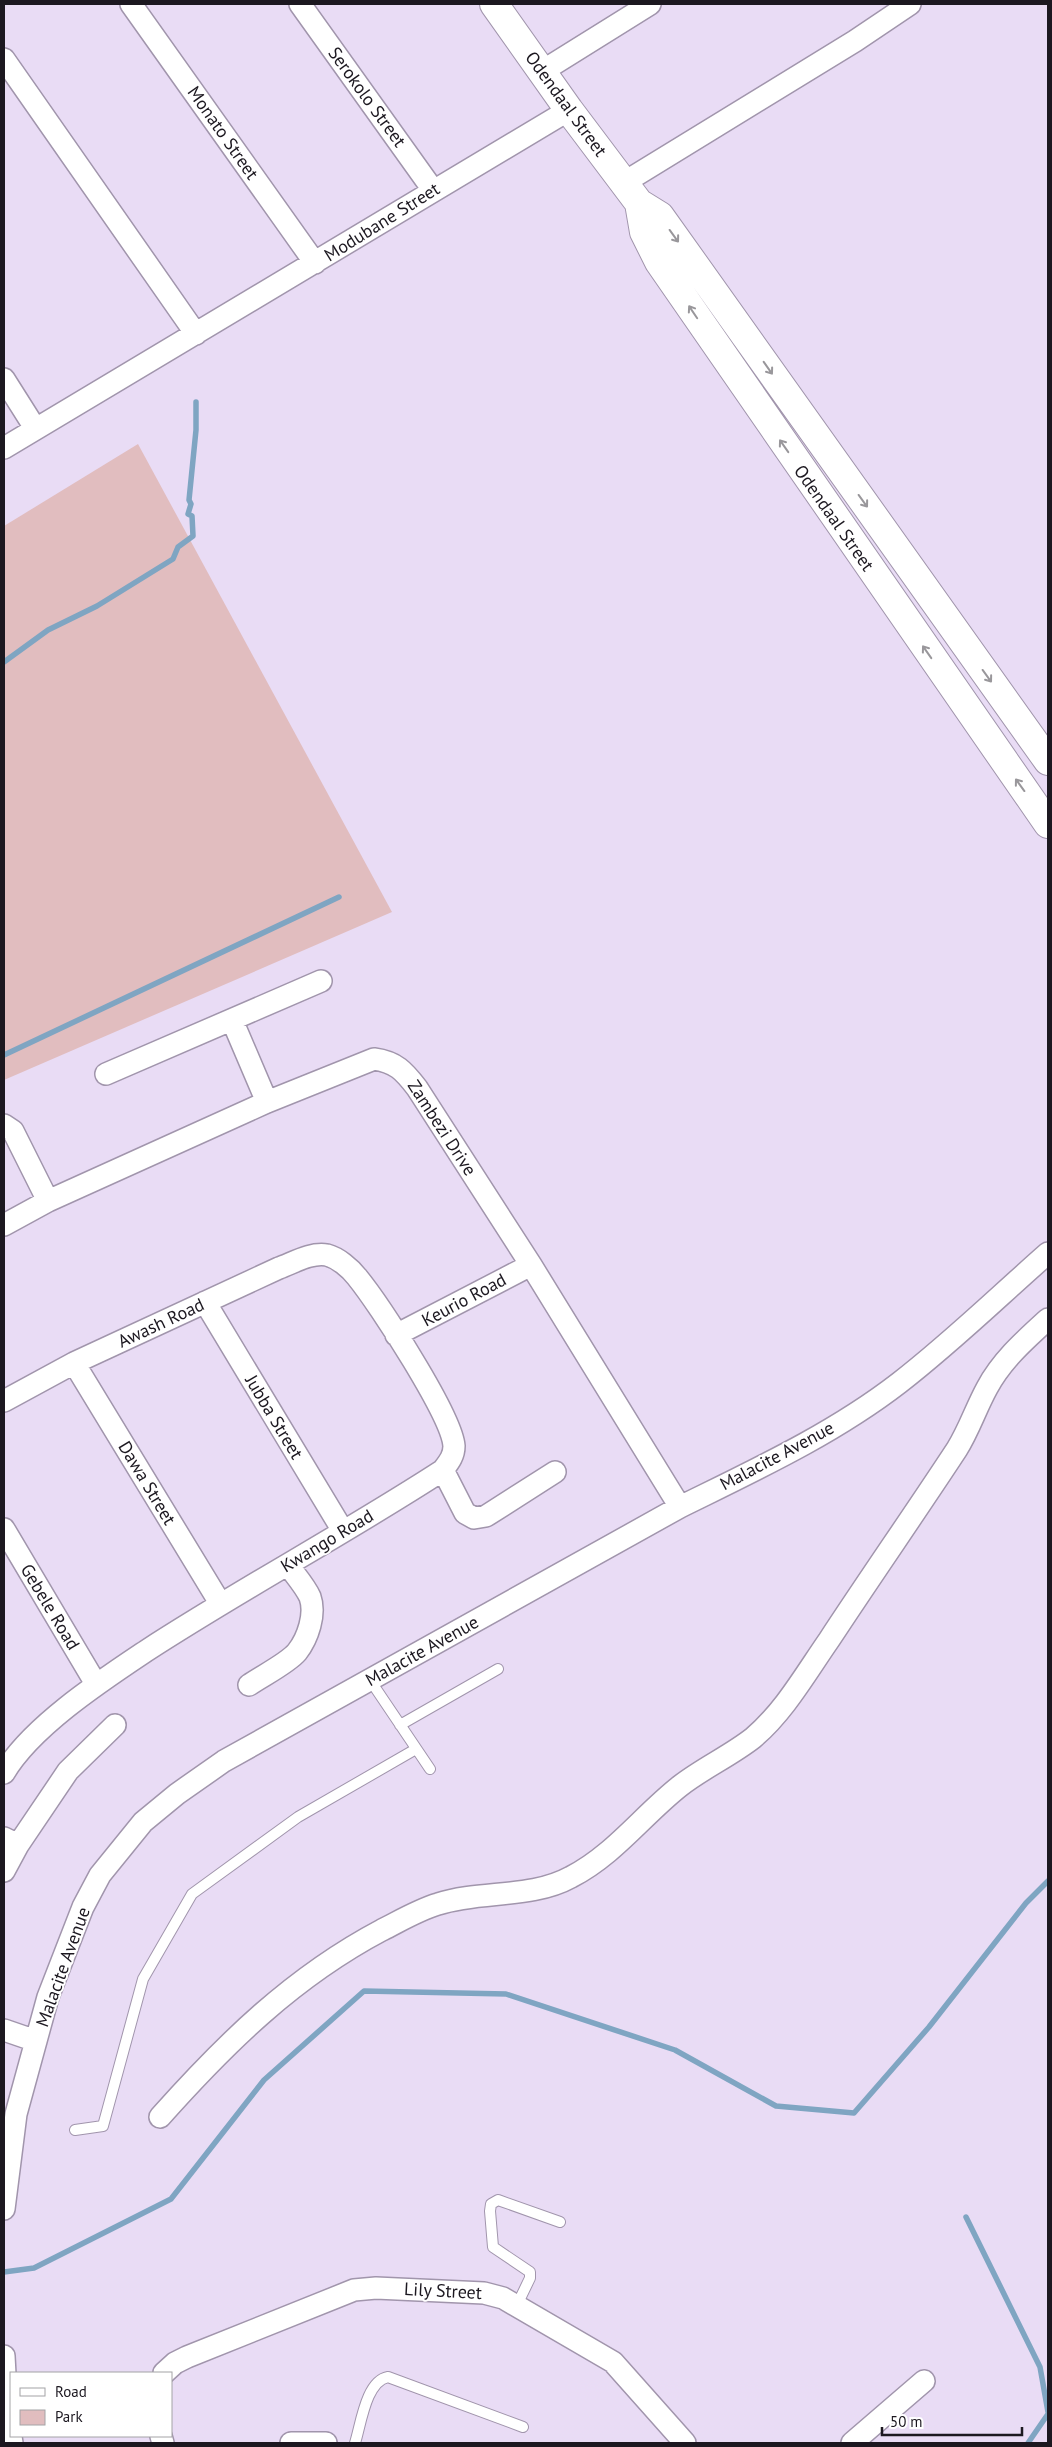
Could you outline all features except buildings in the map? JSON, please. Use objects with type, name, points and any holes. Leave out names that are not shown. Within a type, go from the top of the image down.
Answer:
[{"type":"street","name":"Monato Street","points":[[131,4],[314,263]]},
{"type":"street","name":"Serokolo Street","points":[[300,4],[433,190]]},
{"type":"street","name":"Odendaal Street","points":[[494,4],[569,110],[632,192],[660,216],[1048,761]]},
{"type":"street","points":[[542,72],[650,4]]},
{"type":"street","points":[[632,192],[910,4]]},
{"type":"street","points":[[4,59],[196,334]]},
{"type":"street","name":"Modubane Street","points":[[4,448],[569,110]]},
{"type":"street","name":"Odendaal Street","points":[[632,192],[644,232],[659,262],[834,519],[1048,824]]},
{"type":"street","points":[[4,379],[36,428]]},
{"type":"street","points":[[106,1074],[321,981]]},
{"type":"street","points":[[232,1020],[267,1102]]},
{"type":"street","name":"Zambezi Drive","points":[[4,1225],[48,1201],[267,1102],[374,1059],[390,1061],[405,1073],[417,1088],[531,1264],[680,1507]]},
{"type":"street","points":[[4,1125],[13,1132],[48,1201]]},
{"type":"street","name":"Malacite Avenue","points":[[4,2209],[16,2114],[48,1997],[83,1907],[100,1876],[144,1822],[177,1794],[224,1761],[680,1507],[758,1468],[864,1407],[898,1383],[1048,1253]]},
{"type":"street","name":"Awash Road","points":[[4,1401],[74,1363],[279,1268],[310,1256],[322,1254],[337,1259],[357,1276],[396,1335]]},
{"type":"street","name":"Keurio Road","points":[[396,1335],[531,1264]]},
{"type":"street","name":"Jubba Street","points":[[206,1302],[343,1531]]},
{"type":"street","points":[[160,2117],[210,2061],[287,1991],[344,1951],[434,1905],[452,1900],[546,1887],[568,1880],[590,1867],[614,1848],[658,1805],[682,1785],[753,1737],[768,1723],[798,1686],[956,1450],[1000,1366],[1048,1319]]},
{"type":"street","points":[[396,1335],[449,1428],[454,1447],[452,1458],[443,1470],[465,1513],[474,1518],[486,1516],[555,1472]]},
{"type":"street","name":"Dawa Street","points":[[74,1363],[220,1603]]},
{"type":"street","name":"Kwango Road","points":[[4,1773],[30,1740],[96,1684],[220,1603],[288,1565],[443,1470]]},
{"type":"street","name":"Gebele Road","points":[[4,1529],[96,1684]]},
{"type":"street","points":[[249,1684],[296,1653],[310,1624],[312,1610],[310,1597],[288,1565]]},
{"type":"street","points":[[4,1871],[11,1841],[68,1771],[115,1725]]},
{"type":"street","points":[[4,2030],[36,2040]]},
{"type":"street","name":"Lily Street","points":[[165,2372],[175,2363],[187,2357],[359,2289],[376,2288],[484,2293],[503,2298],[517,2305],[613,2362],[685,2443]]},
{"type":"street","points":[[4,2356],[10,2424]]},
{"type":"street","points":[[852,2443],[924,2382]]},
{"type":"street","points":[[291,2443],[326,2443]]},
{"type":"lane","points":[[400,1725],[498,1669]]},
{"type":"lane","points":[[370,1680],[430,1769]]},
{"type":"lane","points":[[76,2130],[103,2126],[143,1979],[192,1894],[298,1817],[416,1749]]},
{"type":"lane","points":[[517,2305],[530,2278],[530,2272],[493,2247],[491,2204],[498,2200],[560,2222]]},
{"type":"lane","points":[[355,2443],[371,2389],[378,2381],[388,2377],[523,2427]]},
{"type":"green space","points":[[138,444],[392,912],[4,1080],[4,526]]},
{"type":"waterway","points":[[4,662],[48,630],[97,606],[173,559],[178,547],[193,536],[192,516],[188,514],[191,504],[189,500],[196,430],[196,402]]},
{"type":"waterway","points":[[4,1055],[339,897]]},
{"type":"waterway","points":[[4,2272],[34,2268],[171,2199],[264,2080],[364,1991],[506,1994],[675,2050],[776,2106],[854,2113],[929,2027],[1026,1903],[1048,1881]]},
{"type":"waterway","points":[[966,2217],[1040,2367],[1048,2412]]},
{"type":"waterway","points":[[1028,2443],[1048,2414]]}]
